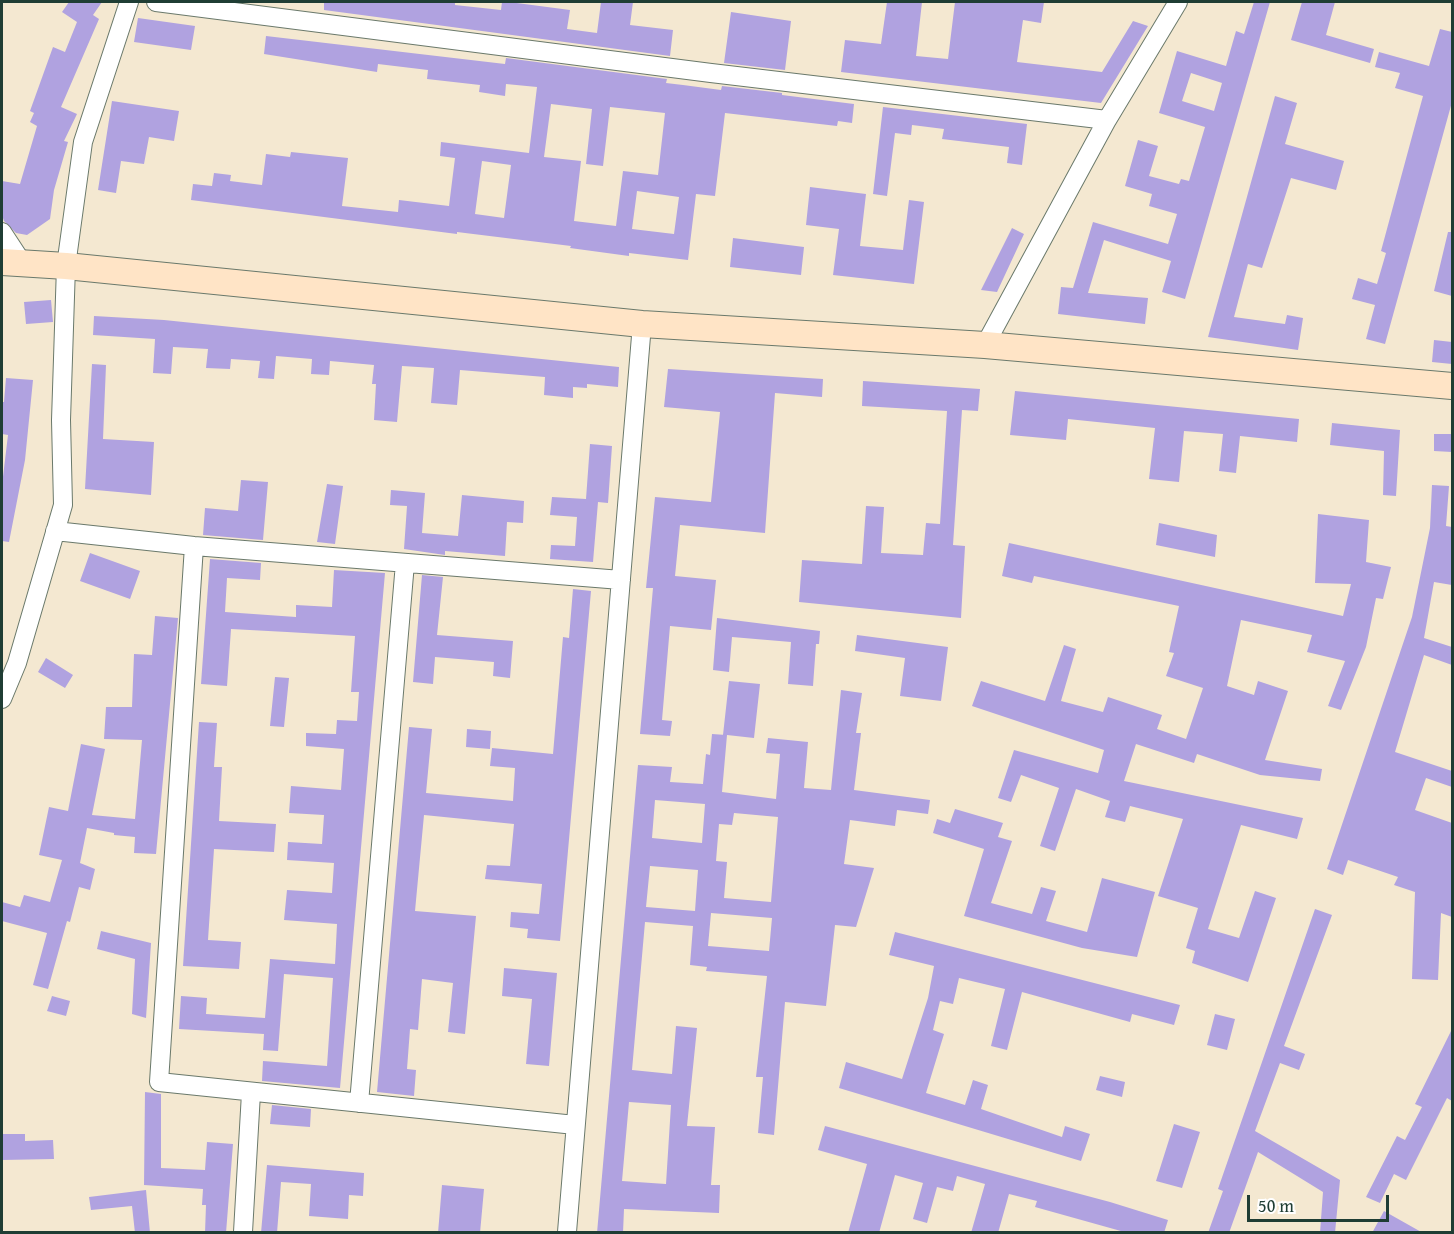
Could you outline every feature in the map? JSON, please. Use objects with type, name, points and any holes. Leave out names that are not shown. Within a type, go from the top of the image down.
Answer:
[{"type":"street","points":[[2,699],[17,663],[63,505],[61,420],[66,266],[83,142],[129,2]]},
{"type":"street","points":[[156,2],[711,73],[1107,120]]},
{"type":"street","points":[[985,345],[1107,120],[1178,2]]},
{"type":"street","points":[[2,232],[12,263],[66,266],[642,324],[985,345],[1452,386]]},
{"type":"street","points":[[567,1233],[574,1125],[642,324]]},
{"type":"street","points":[[56,531],[194,546],[621,580]]},
{"type":"street","points":[[194,546],[159,1082],[574,1125]]},
{"type":"street","points":[[359,1103],[405,563]]},
{"type":"street","points":[[243,1233],[251,1093]]},
{"type":"building","points":[[69,2],[102,2],[93,15],[99,19],[61,107],[77,114],[64,141],[68,142],[54,190],[50,219],[27,235],[16,233],[4,221],[2,215],[2,181],[20,184],[37,126],[30,122],[34,113],[30,111],[53,47],[65,52],[77,22],[62,12]]},
{"type":"building","points":[[324,2],[455,2],[455,5],[501,10],[502,2],[509,2],[570,10],[567,29],[597,33],[601,2],[633,2],[630,25],[673,30],[670,56],[324,10]]},
{"type":"building","points":[[887,2],[922,2],[916,56],[948,59],[955,2],[1044,2],[1041,23],[1023,20],[1017,62],[1102,72],[1133,21],[1148,26],[1101,103],[841,72],[845,40],[881,44]]},
{"type":"building","points":[[1254,2],[1270,2],[1185,299],[1162,292],[1171,261],[1104,240],[1088,293],[1148,298],[1145,324],[1058,314],[1061,287],[1073,288],[1093,222],[1168,244],[1177,214],[1149,206],[1152,194],[1125,186],[1138,140],[1158,146],[1149,176],[1179,184],[1181,179],[1189,181],[1205,127],[1159,113],[1177,51],[1226,66],[1236,31],[1244,34]],"holes":[[[1191,73],[1222,83],[1214,111],[1182,101]]]},
{"type":"building","points":[[1302,2],[1335,2],[1326,35],[1374,49],[1370,63],[1291,40]]},
{"type":"building","points":[[731,12],[791,21],[785,70],[724,63]]},
{"type":"building","points":[[138,18],[195,26],[191,50],[134,42]]},
{"type":"building","points":[[1440,29],[1452,32],[1452,102],[1385,344],[1366,339],[1375,305],[1352,299],[1358,278],[1377,284],[1386,253],[1381,251],[1423,96],[1395,88],[1400,73],[1375,67],[1379,52],[1429,66]]},
{"type":"building","points":[[266,36],[505,64],[506,58],[667,79],[666,83],[721,90],[722,86],[854,104],[852,123],[838,121],[837,126],[725,113],[715,196],[696,194],[688,260],[629,253],[629,256],[570,248],[571,246],[191,200],[193,184],[212,186],[214,173],[231,175],[230,181],[262,185],[266,154],[290,157],[291,152],[348,158],[342,206],[398,212],[399,200],[449,206],[455,158],[440,156],[441,142],[529,153],[537,87],[506,84],[505,96],[479,92],[480,85],[427,79],[428,70],[378,64],[377,72],[264,54]],"holes":[[[551,104],[592,109],[586,164],[603,166],[610,107],[665,113],[658,175],[623,171],[616,226],[574,221],[581,161],[544,157]],[[482,161],[511,165],[504,218],[475,214]],[[637,191],[679,197],[674,234],[632,229]]]},
{"type":"building","points":[[1275,96],[1297,103],[1285,144],[1344,161],[1336,190],[1291,178],[1262,268],[1248,264],[1234,317],[1285,324],[1287,315],[1303,318],[1298,350],[1208,337]]},
{"type":"building","points":[[112,101],[179,111],[174,141],[149,137],[144,164],[121,161],[116,193],[98,190]]},
{"type":"building","points":[[883,107],[1027,124],[1022,165],[1007,163],[1009,147],[942,139],[944,129],[912,125],[911,135],[895,133],[887,196],[873,194]]},
{"type":"building","points":[[810,187],[866,194],[860,246],[903,250],[909,200],[924,202],[914,284],[833,275],[839,229],[806,225]]},
{"type":"building","points":[[1012,228],[1024,234],[997,292],[981,290]]},
{"type":"building","points":[[1448,232],[1452,232],[1452,296],[1434,291]]},
{"type":"building","points":[[733,238],[804,247],[801,275],[730,267]]},
{"type":"building","points":[[51,300],[53,322],[26,324],[24,302]]},
{"type":"building","points":[[94,316],[164,320],[619,367],[618,387],[587,384],[587,388],[573,387],[573,398],[544,395],[545,377],[460,370],[457,405],[431,403],[434,368],[402,366],[397,422],[374,420],[376,384],[372,384],[374,365],[330,361],[329,375],[311,374],[312,359],[276,356],[274,379],[258,378],[260,361],[231,359],[230,369],[206,368],[208,349],[173,347],[171,374],[153,373],[155,339],[93,335]]},
{"type":"building","points":[[1434,340],[1452,342],[1452,364],[1432,362]]},
{"type":"building","points":[[92,364],[106,365],[103,439],[154,442],[151,495],[85,489]]},
{"type":"building","points":[[668,369],[823,379],[822,397],[775,393],[765,533],[680,525],[675,576],[716,580],[711,630],[670,626],[662,720],[672,721],[670,736],[640,734],[653,588],[646,588],[655,497],[711,502],[720,412],[664,407]]},
{"type":"building","points":[[6,378],[33,380],[25,460],[9,542],[2,541],[2,485],[8,435],[2,434],[2,402],[4,402]]},
{"type":"building","points":[[863,381],[980,389],[978,411],[962,410],[953,545],[965,546],[961,618],[799,602],[802,560],[862,564],[866,506],[884,507],[881,553],[923,555],[926,523],[940,524],[947,411],[862,406]]},
{"type":"building","points":[[1015,391],[1299,419],[1297,442],[1240,436],[1236,473],[1219,471],[1223,434],[1184,431],[1179,482],[1149,479],[1155,428],[1068,419],[1066,440],[1010,435]]},
{"type":"building","points":[[1332,423],[1400,430],[1396,496],[1383,495],[1384,451],[1330,445]]},
{"type":"building","points":[[1434,434],[1452,434],[1452,452],[1434,451]]},
{"type":"building","points":[[590,444],[612,446],[608,503],[598,502],[593,562],[550,559],[551,545],[575,546],[577,517],[550,515],[552,497],[586,499]]},
{"type":"building","points":[[241,480],[268,482],[263,540],[203,535],[205,508],[238,511]]},
{"type":"building","points":[[327,484],[343,486],[335,544],[317,542]]},
{"type":"building","points":[[1432,485],[1449,486],[1446,526],[1452,527],[1452,585],[1434,582],[1424,638],[1452,647],[1452,665],[1424,655],[1395,752],[1452,771],[1452,787],[1426,778],[1415,810],[1452,823],[1452,917],[1441,913],[1438,980],[1412,979],[1415,892],[1394,885],[1398,877],[1348,860],[1343,875],[1327,869],[1412,617],[1430,528]]},
{"type":"building","points":[[391,490],[425,493],[422,533],[458,536],[462,495],[524,501],[523,523],[507,522],[505,556],[445,551],[445,555],[404,549],[407,506],[390,505]]},
{"type":"building","points":[[1318,514],[1369,520],[1366,562],[1391,567],[1383,599],[1376,598],[1366,647],[1341,710],[1328,706],[1345,661],[1307,652],[1312,635],[1241,620],[1227,686],[1254,695],[1258,681],[1288,691],[1265,760],[1322,769],[1320,781],[1260,775],[1197,754],[1194,763],[1136,744],[1124,781],[1303,818],[1297,839],[1241,825],[1208,929],[1239,938],[1255,891],[1276,898],[1248,982],[1192,963],[1195,951],[1186,948],[1198,908],[1158,896],[1183,819],[1130,806],[1125,822],[1105,817],[1110,801],[1076,789],[1055,851],[1040,846],[1059,788],[1021,775],[1011,802],[998,798],[1014,750],[1098,773],[1104,750],[972,706],[981,681],[1045,701],[1064,645],[1076,649],[1061,701],[1103,712],[1108,697],[1162,715],[1157,729],[1186,739],[1203,688],[1166,676],[1174,653],[1169,652],[1179,606],[1034,576],[1032,583],[1002,576],[1009,543],[1343,616],[1351,584],[1315,583]]},
{"type":"building","points":[[1159,523],[1217,535],[1215,557],[1156,545]]},
{"type":"building","points":[[90,553],[140,571],[130,599],[80,581]]},
{"type":"building","points":[[210,559],[261,563],[260,580],[227,578],[225,612],[296,617],[296,605],[332,607],[334,570],[385,573],[340,1088],[262,1081],[263,1061],[327,1066],[333,978],[284,974],[278,1051],[263,1050],[264,1034],[179,1029],[181,996],[207,998],[206,1014],[265,1018],[270,959],[335,964],[337,924],[284,920],[287,890],[332,893],[334,863],[287,860],[288,842],[322,844],[324,815],[289,813],[291,786],[341,790],[344,749],[306,746],[306,733],[336,734],[337,720],[357,721],[359,692],[351,692],[355,636],[231,629],[227,686],[201,684]]},
{"type":"building","points":[[422,575],[443,577],[437,635],[513,641],[510,678],[493,676],[494,662],[435,657],[433,684],[413,682]]},
{"type":"building","points":[[573,589],[591,591],[560,941],[527,938],[528,929],[510,927],[511,912],[539,914],[542,884],[485,879],[487,865],[510,866],[514,824],[424,815],[415,911],[476,916],[465,1034],[448,1032],[453,983],[422,979],[418,1030],[410,1029],[407,1069],[416,1070],[414,1096],[377,1092],[409,727],[432,729],[426,793],[513,801],[515,768],[490,766],[492,748],[553,754],[563,637],[569,638]]},
{"type":"building","points":[[155,616],[178,618],[156,854],[134,853],[135,837],[114,835],[114,833],[87,828],[80,863],[95,869],[90,890],[79,887],[48,989],[33,985],[47,933],[2,921],[2,902],[20,907],[24,895],[50,902],[62,860],[39,855],[49,807],[68,811],[81,744],[105,749],[92,815],[135,819],[142,740],[104,739],[106,707],[132,707],[134,654],[152,655]]},
{"type":"building","points":[[717,618],[820,631],[819,644],[816,644],[813,686],[788,684],[791,642],[732,637],[729,672],[713,670]]},
{"type":"building","points":[[857,635],[948,647],[941,701],[900,696],[905,658],[855,651]]},
{"type":"building","points":[[46,658],[73,675],[65,688],[38,672]]},
{"type":"building","points":[[275,677],[289,678],[284,727],[270,726]]},
{"type":"building","points":[[729,681],[760,684],[754,738],[727,735],[722,792],[776,799],[780,754],[766,753],[768,738],[808,742],[804,788],[831,790],[841,690],[862,693],[856,733],[861,733],[854,790],[930,800],[928,814],[897,810],[895,826],[850,820],[844,864],[874,868],[856,927],[835,925],[826,1006],[785,1002],[774,1135],[758,1133],[763,1077],[756,1077],[767,976],[706,971],[707,967],[690,965],[693,926],[645,922],[632,1070],[672,1074],[676,1026],[697,1028],[687,1126],[715,1127],[711,1185],[720,1185],[719,1213],[624,1209],[623,1233],[597,1233],[638,765],[672,767],[670,782],[703,784],[706,754],[710,755],[712,734],[723,735]],"holes":[[[655,800],[705,804],[702,843],[652,838]],[[734,813],[778,817],[771,902],[724,898],[727,862],[716,861],[719,824],[732,825]],[[650,866],[698,870],[695,911],[646,907]],[[711,913],[772,918],[769,951],[708,946]],[[629,1102],[671,1105],[666,1184],[622,1181]]]},
{"type":"building","points":[[199,722],[217,723],[214,767],[222,767],[219,821],[276,824],[274,852],[214,849],[208,940],[241,942],[239,969],[183,966]]},
{"type":"building","points":[[467,729],[491,731],[490,749],[466,747]]},
{"type":"building","points":[[955,809],[1003,823],[998,837],[1012,841],[991,903],[1032,914],[1041,887],[1056,891],[1046,921],[1087,932],[1102,878],[1155,892],[1137,957],[1082,948],[964,916],[984,849],[933,833],[937,819],[950,823]]},
{"type":"building","points":[[1315,909],[1332,915],[1284,1046],[1305,1054],[1299,1070],[1280,1063],[1255,1131],[1340,1180],[1335,1233],[1320,1233],[1323,1192],[1258,1152],[1229,1233],[1208,1233],[1223,1191],[1218,1189]]},
{"type":"building","points":[[101,931],[151,943],[146,1018],[132,1014],[135,959],[97,949]]},
{"type":"building","points":[[895,932],[1180,1005],[1174,1025],[1132,1014],[1130,1022],[1022,992],[1007,1050],[991,1046],[1005,989],[959,978],[953,1004],[940,1001],[933,1030],[944,1034],[926,1093],[965,1105],[973,1080],[988,1085],[981,1109],[1062,1137],[1065,1126],[1090,1134],[1081,1161],[839,1088],[846,1062],[902,1079],[928,998],[934,966],[889,955]]},
{"type":"building","points":[[504,968],[557,973],[549,1066],[526,1064],[532,999],[502,996]]},
{"type":"building","points":[[52,996],[70,1001],[66,1016],[47,1011]]},
{"type":"building","points":[[1215,1014],[1235,1019],[1227,1050],[1207,1045]]},
{"type":"building","points":[[1452,1029],[1452,1101],[1447,1098],[1406,1180],[1394,1174],[1380,1203],[1366,1197],[1397,1136],[1405,1140],[1422,1107],[1415,1104]]},
{"type":"building","points":[[1100,1076],[1125,1082],[1122,1097],[1096,1090]]},
{"type":"building","points":[[145,1092],[161,1094],[161,1168],[205,1170],[207,1142],[233,1144],[226,1233],[205,1233],[206,1205],[202,1205],[203,1189],[144,1185]]},
{"type":"building","points":[[272,1105],[311,1109],[310,1127],[270,1124]]},
{"type":"building","points":[[1174,1124],[1200,1132],[1182,1188],[1156,1181]]},
{"type":"building","points":[[825,1126],[1110,1202],[1168,1220],[1164,1233],[1128,1233],[1035,1207],[1037,1201],[1009,1194],[998,1233],[971,1233],[985,1184],[957,1176],[953,1191],[937,1187],[927,1223],[913,1219],[923,1183],[895,1175],[879,1233],[848,1233],[867,1164],[818,1150]]},
{"type":"building","points":[[2,1134],[25,1134],[25,1141],[53,1140],[54,1159],[2,1160]]},
{"type":"building","points":[[267,1165],[364,1173],[363,1196],[349,1195],[348,1219],[309,1216],[311,1184],[281,1182],[277,1233],[261,1233]]},
{"type":"building","points":[[442,1185],[484,1189],[480,1233],[438,1233]]},
{"type":"building","points":[[146,1190],[150,1233],[135,1233],[132,1206],[91,1210],[89,1197]]},
{"type":"building","points":[[1384,1211],[1423,1233],[1372,1233]]}]
